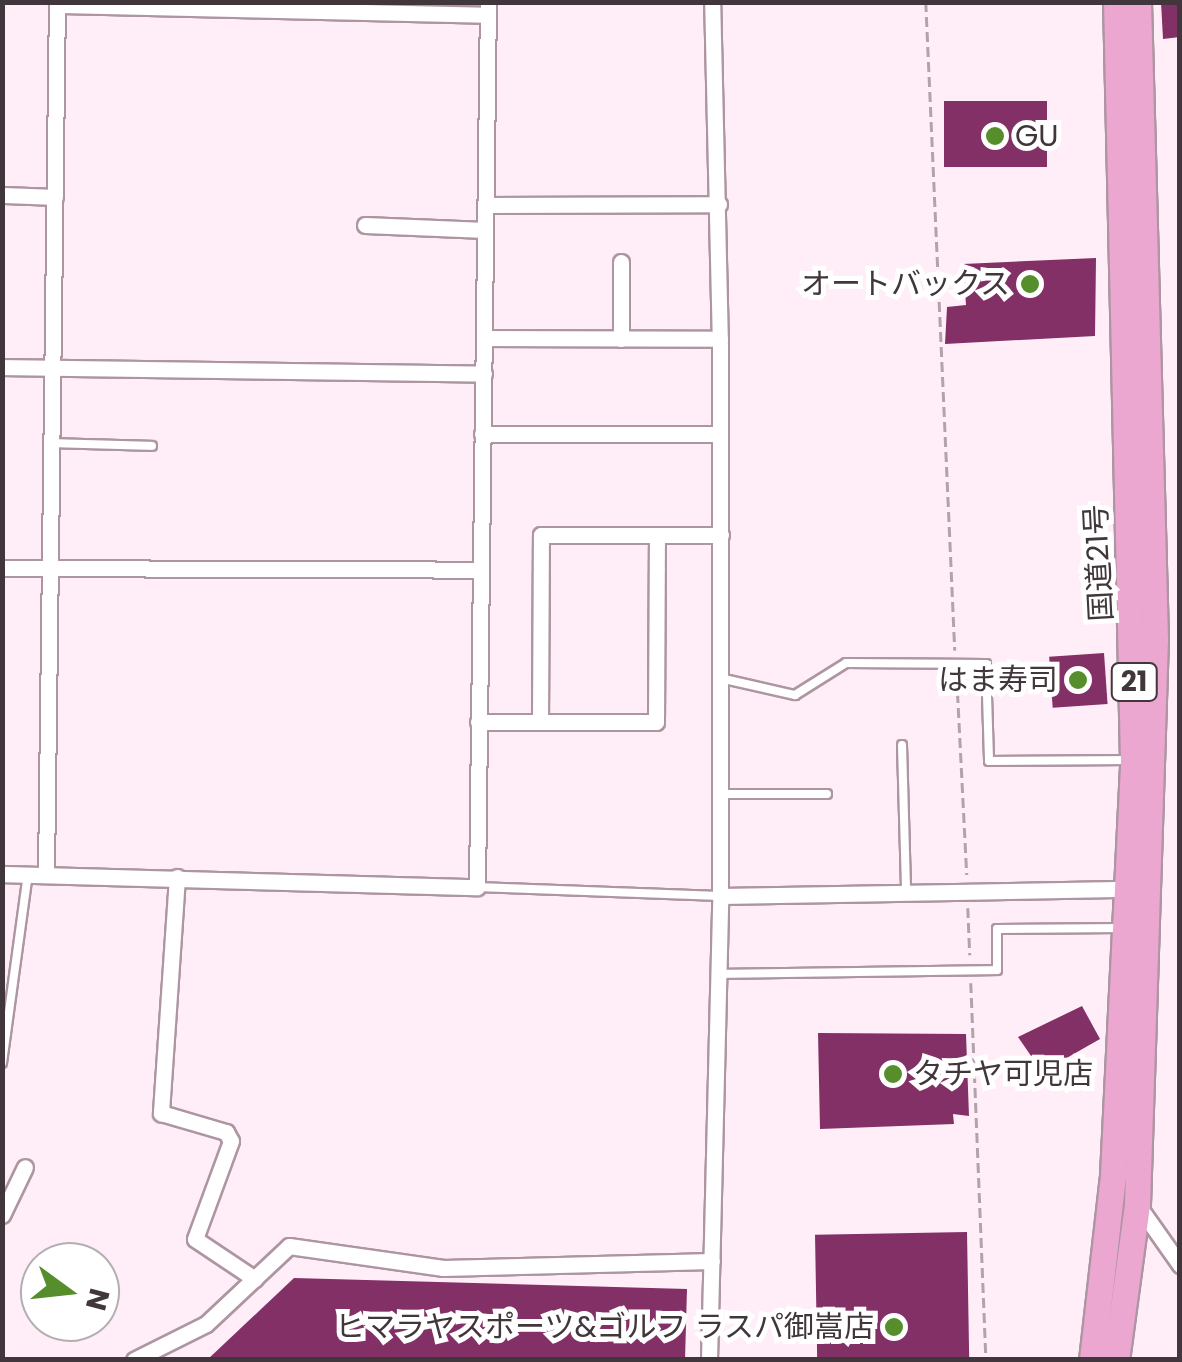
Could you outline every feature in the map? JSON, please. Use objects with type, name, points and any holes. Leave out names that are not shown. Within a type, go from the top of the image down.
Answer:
[{"type":"highway","name":"国道21号","points":[[1092,1360],[1113,1175],[1131,889],[1133,760],[1116,2]]},
{"type":"highway","name":"国道21号","points":[[1116,1360],[1137,1204],[1156,638],[1138,2]]},
{"type":"street","points":[[709,1360],[720,896],[721,534],[712,2]]},
{"type":"street","points":[[2,874],[477,887],[488,9],[57,4],[46,874]]},
{"type":"street","points":[[2,194],[56,197]]},
{"type":"street","points":[[486,205],[718,204]]},
{"type":"street","points":[[365,225],[485,230]]},
{"type":"street","points":[[621,262],[621,339]]},
{"type":"street","points":[[485,338],[720,339]]},
{"type":"street","points":[[2,366],[484,374]]},
{"type":"street","points":[[482,434],[720,434]]},
{"type":"street","points":[[540,722],[540,535],[721,534]]},
{"type":"street","points":[[478,722],[656,722],[656,535]]},
{"type":"street","points":[[2,568],[480,570]]},
{"type":"street","points":[[177,877],[162,1113],[226,1132],[231,1141],[195,1239],[255,1280]]},
{"type":"street","points":[[720,896],[968,896],[1131,889]]},
{"type":"street","points":[[2,1215],[25,1167]]},
{"type":"street","points":[[1137,1204],[1180,1265]]},
{"type":"street","points":[[134,1360],[206,1324],[289,1246],[442,1268],[712,1260]]},
{"type":"lane","points":[[54,443],[152,446]]},
{"type":"lane","points":[[720,678],[795,695],[846,663],[986,664],[989,761],[1133,760]]},
{"type":"lane","points":[[902,745],[906,896]]},
{"type":"lane","points":[[719,794],[826,794]]},
{"type":"lane","points":[[2,1064],[28,874]]},
{"type":"lane","points":[[477,887],[720,896]]},
{"type":"lane","points":[[718,974],[997,970],[997,929],[1128,928]]},
{"type":"path","points":[[926,2],[986,1360]]},
{"type":"building","points":[[1161,2],[1180,2],[1180,37],[1163,39]]},
{"type":"building","name":"GU","points":[[944,101],[1047,101],[1047,167],[944,167]]},
{"type":"building","name":"オートバックス","points":[[1096,258],[1095,336],[945,344],[947,307],[966,305],[963,264]]},
{"type":"building","name":"はま寿司","points":[[1104,653],[1108,704],[1053,708],[1049,657]]},
{"type":"building","points":[[1082,1006],[1100,1039],[1042,1072],[1018,1037]]},
{"type":"building","name":"タチヤ可児店","points":[[818,1033],[966,1034],[969,1116],[953,1114],[954,1124],[820,1129]]},
{"type":"building","name":"ヒマラヤスポーツ&ゴルフ ラスパ御嵩店","points":[[967,1232],[969,1360],[817,1360],[815,1235]]},
{"type":"building","points":[[294,1278],[687,1289],[685,1360],[207,1360]]},
{"type":"place","name":"GU","points":[[995,136]]},
{"type":"place","name":"オートバックス","points":[[1030,284]]},
{"type":"place","name":"はま寿司","points":[[1078,680]]},
{"type":"place","name":"タチヤ可児店","points":[[893,1074]]},
{"type":"place","name":"ヒマラヤスポーツ&ゴルフ ラスパ御嵩店","points":[[894,1327]]}]
